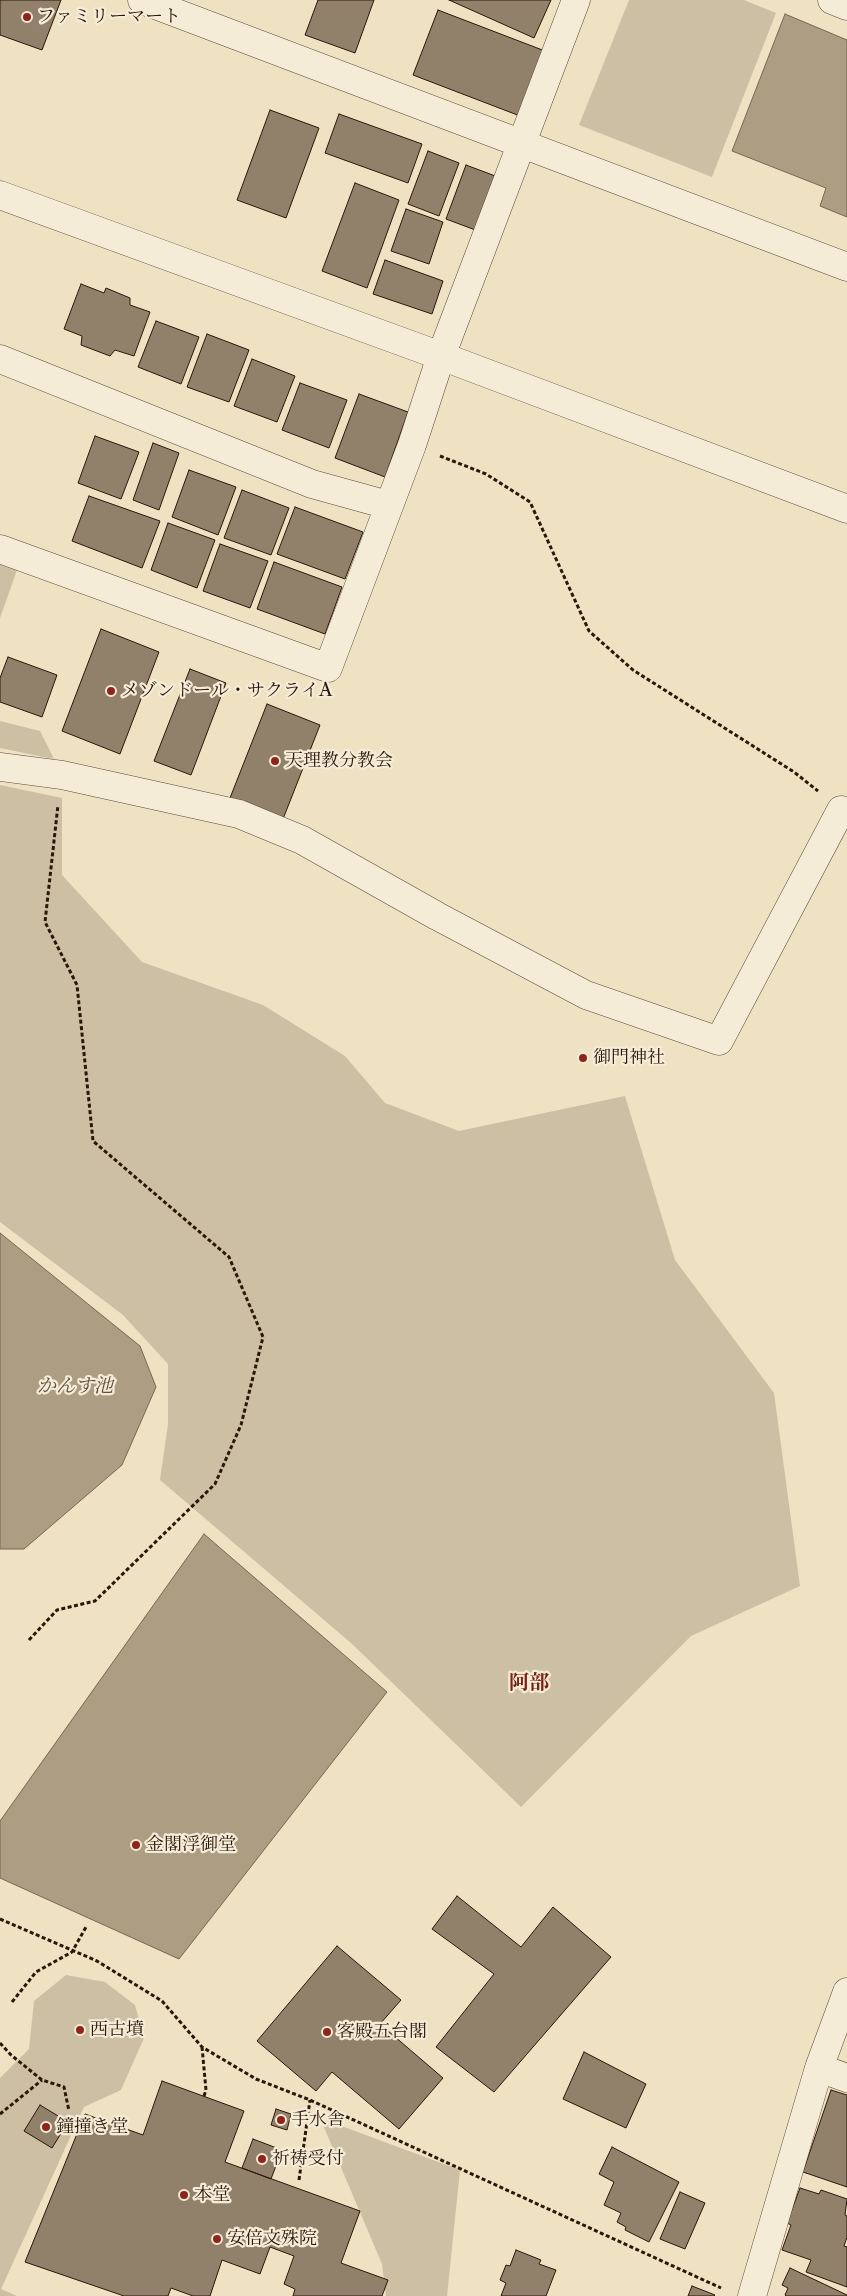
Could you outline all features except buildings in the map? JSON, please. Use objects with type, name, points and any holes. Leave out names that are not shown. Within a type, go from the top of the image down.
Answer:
[{"type":"street","points":[[142,0],[847,267]]},
{"type":"street","points":[[0,550],[328,668],[412,445],[440,356],[576,0]]},
{"type":"street","points":[[832,0],[847,6]]},
{"type":"street","points":[[0,196],[440,356],[847,509]]},
{"type":"street","points":[[0,359],[312,484],[388,505]]},
{"type":"street","points":[[0,767],[62,775],[239,814],[302,840],[436,916],[586,995],[719,1041],[844,812]]},
{"type":"street","points":[[740,2294],[847,1992]]},
{"type":"street","points":[[819,2068],[847,2078]]},
{"type":"path","points":[[412,445],[486,474],[530,502],[589,631],[633,670],[794,772],[844,812]]},
{"type":"path","points":[[29,1640],[57,1610],[95,1600],[215,1484],[240,1425],[263,1337],[229,1258],[93,1140],[77,985],[45,922],[62,775]]},
{"type":"path","points":[[0,1919],[72,1952],[97,1961],[162,2001],[202,2046],[256,2079],[310,2100],[740,2294]]},
{"type":"path","points":[[12,2002],[36,1972],[72,1952],[86,1927]]},
{"type":"path","points":[[0,2043],[11,2055],[42,2080],[64,2088],[69,2111]]},
{"type":"path","points":[[202,2046],[206,2090],[204,2096]]},
{"type":"path","points":[[0,2114],[42,2080]]},
{"type":"path","points":[[299,2180],[310,2100]]},
{"type":"shaded area","points":[[629,0],[744,0],[776,13],[712,177],[579,125]]},
{"type":"shaded area","points":[[0,559],[17,570],[0,618]]},
{"type":"shaded area","points":[[0,721],[40,731],[54,759],[0,748]]},
{"type":"shaded area","points":[[0,785],[62,798],[62,875],[142,962],[263,1005],[345,1056],[385,1103],[459,1131],[625,1096],[675,1260],[774,1393],[800,1586],[691,1636],[521,1807],[351,1643],[160,1480],[168,1424],[168,1364],[123,1315],[0,1222]]},
{"type":"shaded area","points":[[66,1975],[105,1982],[135,2005],[144,2038],[121,2090],[84,2107],[1,2289],[17,2296],[0,2296],[0,2078],[29,2049],[34,2001]]},
{"type":"shaded area","points":[[320,2118],[460,2170],[447,2296],[386,2296],[382,2264]]},
{"type":"water","points":[[785,14],[847,40],[847,217],[820,206],[826,188],[732,151]]},
{"type":"water","name":"かんす池","points":[[0,1233],[140,1346],[156,1387],[122,1465],[24,1549],[0,1549]]},
{"type":"water","points":[[204,1534],[387,1692],[179,1959],[0,1878],[0,1821]]},
{"type":"place","name":"ファミリーマート","points":[[27,17]]},
{"type":"place","name":"メゾンドール・サクライA","points":[[111,691]]},
{"type":"place","name":"天理教分教会","points":[[275,761]]},
{"type":"place","name":"御門神社","points":[[583,1058]]},
{"type":"place","name":"金閣浮御堂","points":[[136,1845]]},
{"type":"place","name":"西古墳","points":[[80,2030]]},
{"type":"place","name":"客殿五台閣","points":[[327,2032]]},
{"type":"place","name":"手水舎","points":[[281,2120]]},
{"type":"place","name":"鐘撞き堂","points":[[46,2127]]},
{"type":"place","name":"祈祷受付","points":[[262,2159]]},
{"type":"place","name":"本堂","points":[[184,2195]]},
{"type":"place","name":"安倍文殊院","points":[[217,2239]]},
{"type":"district","name":"阿部","points":[[529,1683]]}]
